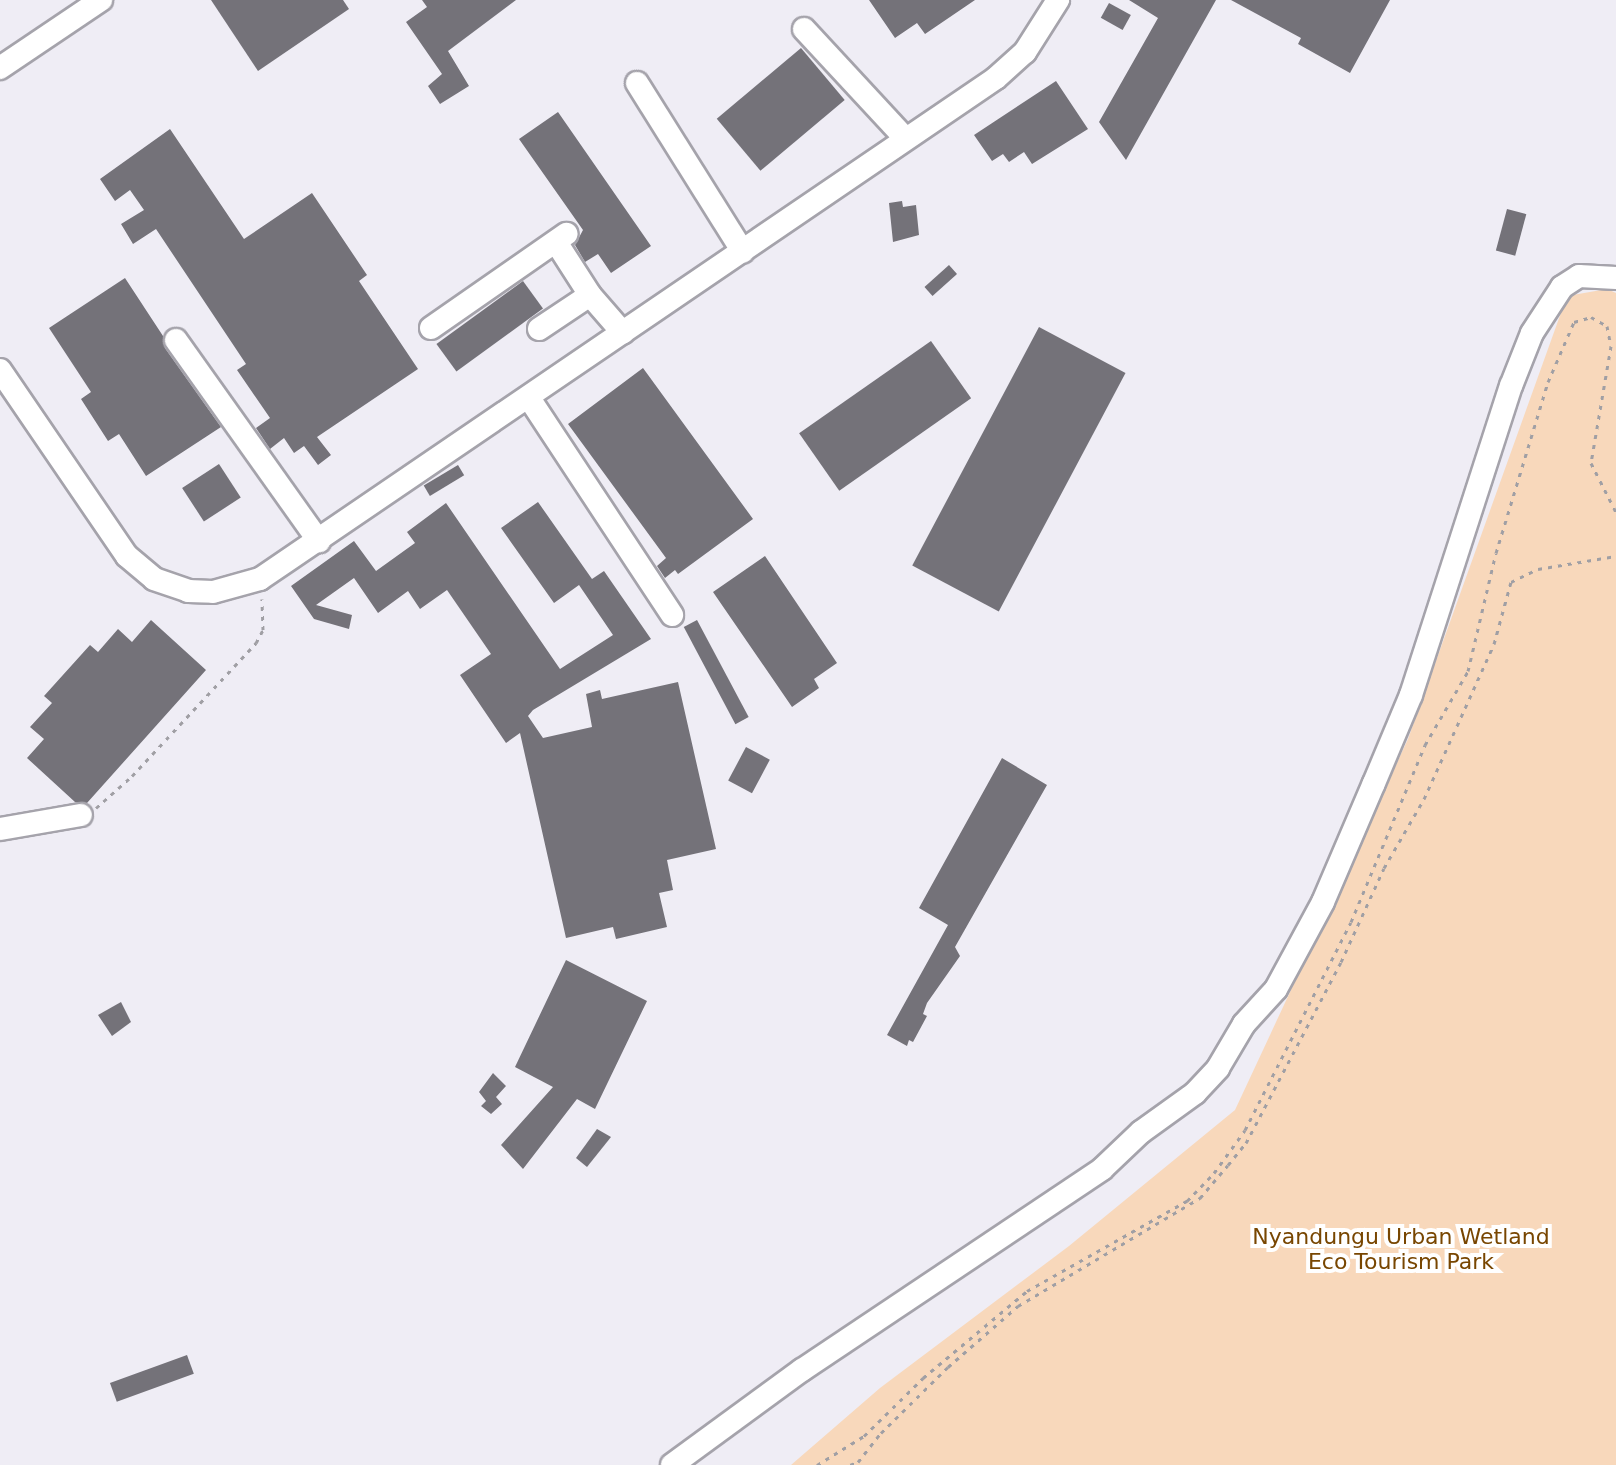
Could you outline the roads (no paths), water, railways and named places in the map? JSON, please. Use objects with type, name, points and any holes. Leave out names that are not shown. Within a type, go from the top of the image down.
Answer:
[{"type":"street","points":[[0,68],[101,0]]},
{"type":"street","points":[[0,370],[127,556],[154,579],[188,591],[213,592],[260,579],[996,78],[1025,52],[1058,0]]},
{"type":"street","points":[[804,29],[905,138]]},
{"type":"street","points":[[637,83],[743,252]]},
{"type":"street","points":[[431,328],[561,238],[590,295],[623,333]]},
{"type":"street","points":[[672,1465],[802,1370],[1102,1169],[1141,1132],[1195,1093],[1218,1068],[1244,1024],[1276,989],[1323,902],[1369,796],[1411,695],[1511,386],[1532,333],[1562,287],[1579,276],[1616,278]]},
{"type":"street","points":[[539,329],[590,295]]},
{"type":"street","points":[[176,340],[319,541]]},
{"type":"street","points":[[529,398],[672,615]]},
{"type":"street","points":[[0,829],[81,815]]},
{"type":"park label","name":"Nyandungu Urban Wetland Eco Tourism Park","points":[[1401,1248]]}]
